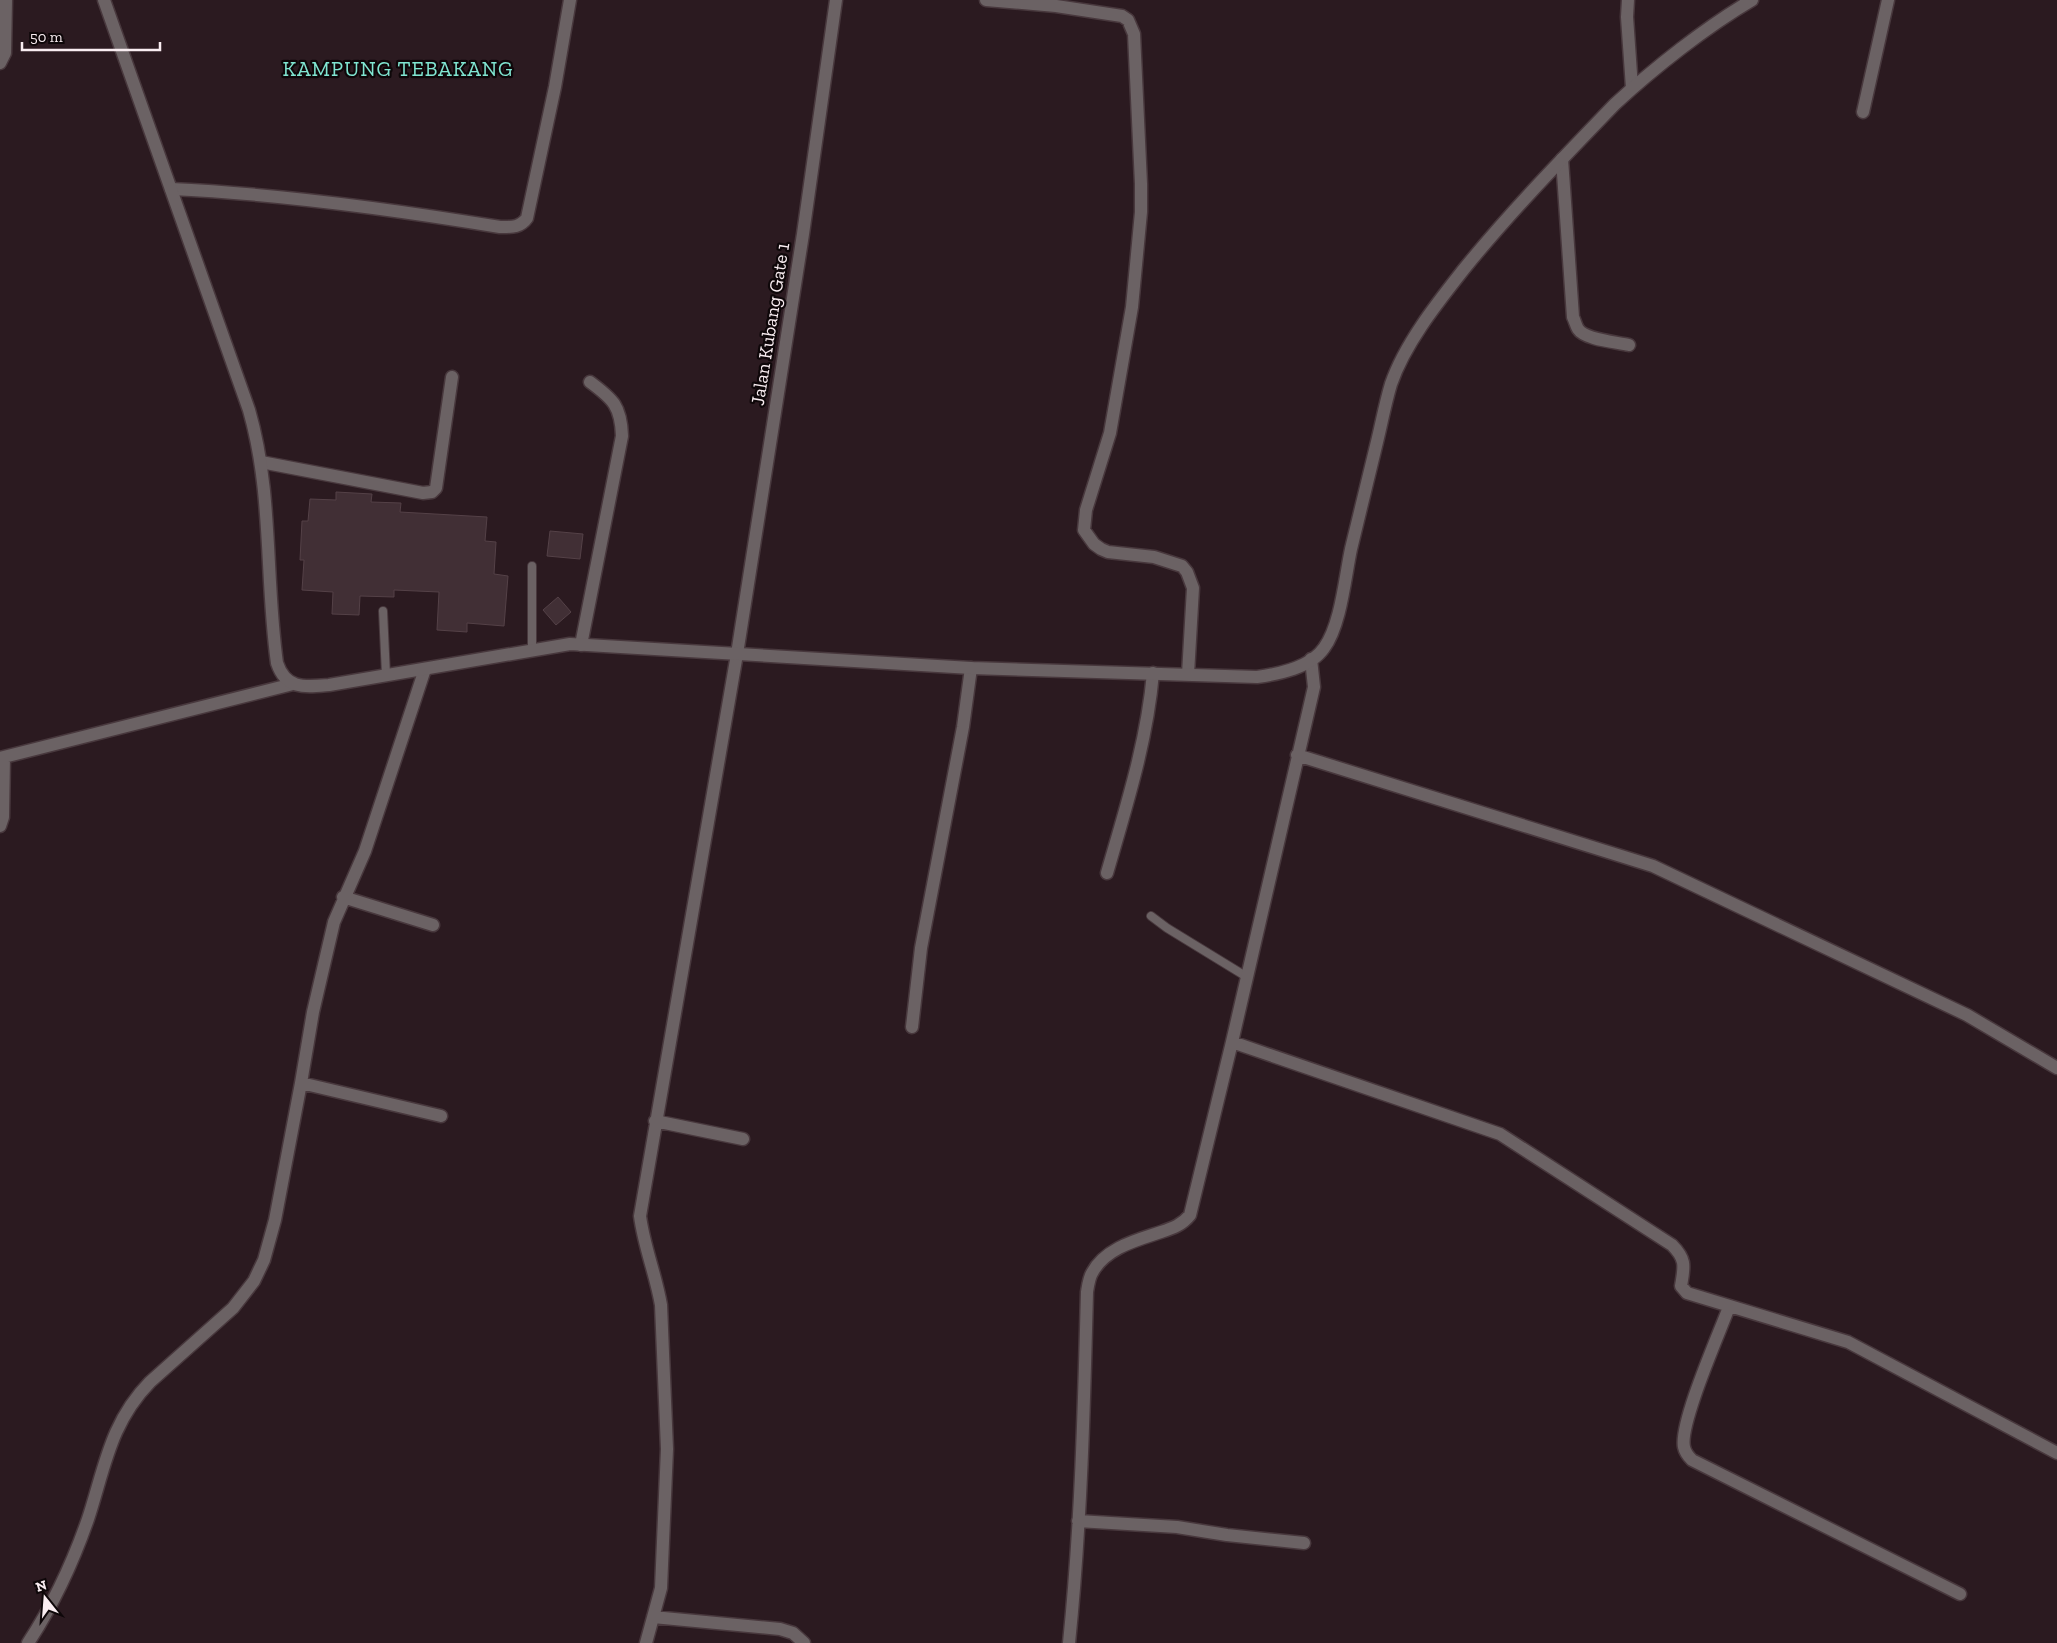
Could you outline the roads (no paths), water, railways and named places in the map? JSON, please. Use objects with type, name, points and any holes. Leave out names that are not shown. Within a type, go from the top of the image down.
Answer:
[{"type":"street","points":[[0,63],[5,53],[6,0]]},
{"type":"street","points":[[104,0],[257,437],[266,500],[277,663],[285,678],[293,684]]},
{"type":"street","points":[[171,189],[235,192],[339,202],[500,227],[514,227],[524,223],[527,218],[553,97],[570,0]]},
{"type":"street","name":"Jalan Kubang Gate 1","points":[[646,1643],[661,1588],[667,1449],[661,1305],[658,1286],[642,1233],[640,1216],[737,654],[804,224],[836,0]]},
{"type":"street","points":[[986,0],[1056,6],[1122,16],[1128,20],[1134,34],[1141,212],[1132,307],[1110,433],[1086,510],[1084,530],[1094,544],[1108,552],[1154,557],[1182,566],[1187,572],[1193,588],[1188,674]]},
{"type":"street","points":[[1628,0],[1627,17],[1632,88]]},
{"type":"street","points":[[0,826],[3,818],[2,758],[293,684],[306,686],[328,685],[570,644],[971,668],[1257,677],[1274,675],[1293,669],[1311,659],[1324,648],[1334,624],[1391,383],[1411,342],[1439,300],[1485,244],[1562,159],[1632,88],[1727,15],[1752,0]]},
{"type":"street","points":[[1863,112],[1888,0]]},
{"type":"street","points":[[1562,159],[1573,317],[1577,328],[1589,337],[1629,344]]},
{"type":"street","points":[[261,462],[423,493],[432,492],[436,488],[452,377]]},
{"type":"street","points":[[581,645],[622,436],[617,406],[610,397],[590,382]]},
{"type":"street","points":[[1069,1643],[1083,1429],[1087,1292],[1091,1274],[1100,1261],[1115,1250],[1131,1242],[1175,1228],[1184,1223],[1190,1215],[1314,687],[1311,659]]},
{"type":"street","points":[[28,1643],[55,1599],[75,1552],[88,1518],[111,1439],[127,1410],[137,1395],[150,1382],[234,1308],[254,1282],[264,1260],[275,1220],[324,955],[343,897],[365,851],[425,668]]},
{"type":"street","points":[[912,1027],[921,948],[963,727],[971,668]]},
{"type":"street","points":[[1107,873],[1143,744],[1154,673]]},
{"type":"street","points":[[1297,755],[1653,866],[1967,1015],[2057,1068]]},
{"type":"street","points":[[343,897],[433,925]]},
{"type":"street","points":[[1232,1042],[1509,1139],[1672,1245],[1679,1252],[1684,1263],[1681,1286],[1688,1293],[1848,1342],[2057,1453]]},
{"type":"street","points":[[301,1083],[440,1116]]},
{"type":"street","points":[[656,1121],[743,1139]]},
{"type":"street","points":[[1729,1307],[1686,1421],[1683,1444],[1687,1455],[1692,1460],[1960,1594]]},
{"type":"street","points":[[1078,1521],[1177,1527],[1227,1535],[1304,1543]]},
{"type":"street","points":[[653,1617],[780,1628],[793,1633],[804,1643]]},
{"type":"lane","points":[[532,566],[532,650]]},
{"type":"lane","points":[[383,611],[386,675]]},
{"type":"lane","points":[[1151,916],[1166,928],[1247,977]]},
{"type":"district","name":"KAMPUNG TEBAKANG","points":[[398,68]]}]
